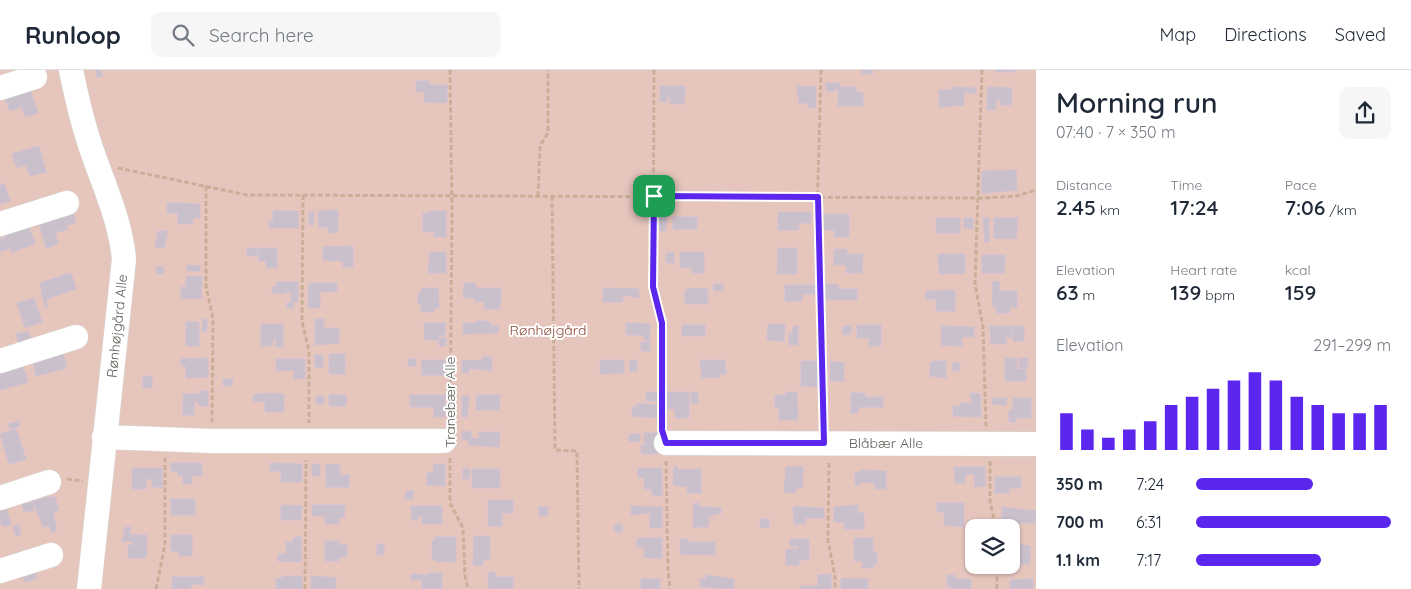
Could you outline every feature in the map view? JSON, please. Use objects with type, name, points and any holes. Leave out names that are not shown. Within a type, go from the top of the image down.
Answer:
[{"type":"street","name":"Rønhøjgård Alle","points":[[71,70],[88,137],[114,207],[122,237],[124,259],[89,589]]},
{"type":"street","points":[[0,88],[35,78]]},
{"type":"street","points":[[0,224],[66,203]]},
{"type":"street","points":[[0,361],[76,337]]},
{"type":"street","name":"Tranebær Alle","points":[[104,437],[212,441],[448,441]]},
{"type":"street","name":"Blåbær Alle","points":[[666,443],[1036,444]]},
{"type":"street","points":[[0,498],[49,482]]},
{"type":"street","points":[[0,572],[50,555]]},
{"type":"path","name":"Tranebær Alle","points":[[450,70],[452,195],[448,441],[450,503],[463,528],[465,576],[468,589]]},
{"type":"path","points":[[538,196],[540,146],[548,132],[548,70]]},
{"type":"path","points":[[654,70],[653,287],[662,323],[662,430],[666,443],[670,589]]},
{"type":"path","points":[[821,70],[818,197],[827,443],[828,540],[835,577],[835,589]]},
{"type":"path","points":[[982,70],[982,120],[976,215],[975,284],[982,327],[990,501],[994,519]]},
{"type":"path","points":[[98,164],[247,195],[977,198],[1016,196],[1036,190]]},
{"type":"path","points":[[206,186],[206,286],[213,320],[212,441]]},
{"type":"path","points":[[303,195],[302,320],[309,351],[305,589]]},
{"type":"path","points":[[552,196],[555,450],[577,451],[579,589]]},
{"type":"path","points":[[156,589],[165,544],[165,440]]},
{"type":"path","points":[[49,482],[69,478],[100,484]]},
{"type":"path","points":[[997,574],[997,589]]},
{"type":"green space","name":"Rønhøjgård","points":[[0,70],[1036,70],[1036,589],[0,589]]},
{"type":"building","points":[[96,70],[101,70],[103,76],[97,77]]},
{"type":"building","points":[[862,70],[873,70],[873,74],[862,74]]},
{"type":"building","points":[[995,70],[1015,70],[1015,72],[995,72]]},
{"type":"building","points":[[416,81],[429,81],[429,85],[447,85],[447,103],[424,102],[424,92],[416,92]]},
{"type":"building","points":[[826,83],[840,84],[840,87],[856,87],[856,92],[863,92],[863,106],[838,106],[838,89],[826,91]]},
{"type":"building","points":[[660,86],[685,86],[684,104],[670,104],[670,97],[667,97],[667,102],[660,102]]},
{"type":"building","points":[[797,86],[816,87],[815,108],[808,108],[808,103],[799,103]]},
{"type":"building","points":[[29,87],[38,113],[25,117],[22,107],[10,111],[4,95]]},
{"type":"building","points":[[951,87],[976,88],[976,94],[964,91],[964,105],[939,107],[939,90],[951,90]]},
{"type":"building","points":[[988,87],[1012,88],[1011,105],[1000,105],[1000,99],[996,99],[996,110],[987,110]]},
{"type":"building","points":[[39,146],[46,172],[30,176],[26,165],[17,168],[12,154]]},
{"type":"building","points":[[1016,170],[1017,190],[982,193],[982,171]]},
{"type":"building","points":[[4,183],[10,201],[0,204],[0,185]]},
{"type":"building","points":[[167,203],[200,204],[200,218],[193,218],[193,224],[178,224],[178,213],[167,213]]},
{"type":"building","points":[[338,210],[338,232],[328,233],[328,227],[319,227],[318,211]]},
{"type":"building","points":[[273,211],[298,211],[298,228],[269,228],[269,221],[273,221]]},
{"type":"building","points":[[430,211],[446,211],[446,237],[434,237],[435,232],[423,232],[423,213],[430,213]]},
{"type":"building","points":[[309,212],[314,212],[314,224],[309,225]]},
{"type":"building","points":[[778,212],[811,212],[811,223],[799,223],[799,230],[778,230]]},
{"type":"building","points":[[73,213],[76,223],[67,225],[68,229],[55,233],[58,244],[46,248],[38,220]]},
{"type":"building","points":[[822,214],[849,214],[849,237],[834,237],[835,230],[822,230]]},
{"type":"building","points":[[659,217],[667,217],[665,231],[660,231]]},
{"type":"building","points":[[673,217],[697,217],[697,229],[673,229]]},
{"type":"building","points":[[936,218],[960,218],[960,233],[936,233]]},
{"type":"building","points":[[964,218],[973,218],[973,229],[964,228]]},
{"type":"building","points":[[983,218],[989,218],[989,242],[985,242]]},
{"type":"building","points":[[994,218],[1018,218],[1016,239],[994,238]]},
{"type":"building","points":[[28,224],[35,244],[11,252],[10,248],[0,252],[0,239],[6,237],[4,232]]},
{"type":"building","points":[[158,231],[168,231],[164,248],[155,247]]},
{"type":"building","points":[[353,246],[353,267],[343,267],[343,261],[323,260],[323,247]]},
{"type":"building","points":[[247,248],[258,248],[258,256],[247,256]]},
{"type":"building","points":[[259,248],[277,248],[277,268],[266,268],[266,261],[259,261]]},
{"type":"building","points":[[778,248],[797,248],[797,274],[777,274]]},
{"type":"building","points":[[834,249],[847,249],[847,254],[863,254],[862,273],[846,273],[846,265],[834,265]]},
{"type":"building","points":[[430,252],[446,252],[446,273],[428,273]]},
{"type":"building","points":[[680,252],[704,252],[704,273],[692,273],[692,267],[680,268]]},
{"type":"building","points":[[666,253],[674,253],[674,263],[666,263]]},
{"type":"building","points":[[938,254],[965,254],[965,273],[939,274]]},
{"type":"building","points":[[982,255],[1005,255],[1004,273],[982,273]]},
{"type":"building","points":[[187,265],[200,266],[200,271],[187,271]]},
{"type":"building","points":[[160,266],[164,270],[160,274],[156,270]]},
{"type":"building","points":[[71,273],[76,289],[46,299],[48,307],[45,308],[40,283]]},
{"type":"building","points":[[186,276],[202,277],[201,299],[181,298],[181,287],[186,287]]},
{"type":"building","points":[[999,281],[999,291],[1017,291],[1017,307],[1010,307],[1010,313],[996,313],[996,307],[993,307],[992,282]]},
{"type":"building","points":[[276,282],[298,282],[298,302],[294,302],[294,308],[287,308],[287,302],[291,302],[291,292],[285,292],[285,294],[272,293],[272,287],[276,287]]},
{"type":"building","points":[[309,283],[337,283],[337,291],[320,292],[320,308],[308,308]]},
{"type":"building","points":[[464,283],[476,283],[476,288],[501,288],[500,309],[484,309],[484,302],[475,302],[475,298],[463,298]]},
{"type":"building","points":[[713,284],[723,284],[723,290],[714,291]]},
{"type":"building","points":[[826,284],[839,285],[838,289],[857,289],[857,300],[825,300]]},
{"type":"building","points":[[785,285],[815,285],[815,294],[802,294],[802,301],[785,301]]},
{"type":"building","points":[[421,288],[438,288],[439,308],[434,308],[434,312],[421,312],[421,304],[418,304],[418,293],[421,293]]},
{"type":"building","points":[[603,288],[639,289],[639,298],[623,295],[623,302],[603,302]]},
{"type":"building","points":[[694,288],[708,289],[708,304],[685,304],[685,290]]},
{"type":"building","points":[[955,290],[955,311],[936,311],[936,299],[926,299],[926,291]]},
{"type":"building","points":[[34,298],[42,322],[25,328],[17,303]]},
{"type":"building","points":[[203,319],[207,319],[207,331],[202,331]]},
{"type":"building","points":[[315,319],[324,319],[324,328],[339,328],[339,343],[315,345]]},
{"type":"building","points":[[477,321],[488,321],[492,326],[498,326],[498,333],[463,334],[463,323],[477,323]]},
{"type":"building","points":[[186,322],[199,322],[199,346],[186,346]]},
{"type":"building","points":[[424,323],[445,323],[445,335],[439,335],[439,338],[446,338],[446,346],[439,346],[439,340],[425,340]]},
{"type":"building","points":[[626,323],[650,324],[650,340],[644,340],[644,335],[626,335]]},
{"type":"building","points":[[261,324],[283,324],[283,347],[276,347],[276,339],[273,339],[273,346],[261,346]]},
{"type":"building","points":[[768,324],[785,324],[784,341],[767,340]]},
{"type":"building","points":[[682,325],[705,325],[705,336],[682,336]]},
{"type":"building","points":[[857,325],[881,325],[881,346],[869,346],[869,338],[857,338]]},
{"type":"building","points":[[793,326],[798,326],[798,345],[789,345],[789,333],[792,333]]},
{"type":"building","points":[[843,326],[851,326],[851,334],[843,335]]},
{"type":"building","points":[[942,326],[974,327],[974,337],[962,337],[962,346],[941,345]]},
{"type":"building","points":[[990,326],[1012,326],[1012,337],[1006,337],[1006,344],[991,344]]},
{"type":"building","points":[[1013,326],[1024,326],[1024,341],[1013,341]]},
{"type":"building","points":[[28,331],[31,339],[19,343],[16,334]]},
{"type":"building","points":[[641,342],[650,342],[650,351],[641,351]]},
{"type":"building","points":[[63,352],[67,368],[36,376],[32,359]]},
{"type":"building","points":[[329,354],[345,354],[345,374],[329,374]]},
{"type":"building","points":[[315,355],[323,355],[323,367],[315,367]]},
{"type":"building","points":[[482,357],[492,357],[492,371],[469,368],[469,373],[462,373],[462,361],[482,360]]},
{"type":"building","points":[[208,358],[208,377],[186,378],[186,366],[181,366],[181,359]]},
{"type":"building","points":[[1005,358],[1017,358],[1017,369],[1026,369],[1026,381],[1005,381]]},
{"type":"building","points":[[1020,358],[1028,358],[1028,367],[1019,367]]},
{"type":"building","points":[[276,359],[305,359],[305,378],[294,379],[294,370],[276,371]]},
{"type":"building","points":[[408,359],[416,359],[416,366],[408,366]]},
{"type":"building","points":[[421,360],[445,360],[445,375],[422,375]]},
{"type":"building","points":[[600,360],[624,360],[624,373],[600,374]]},
{"type":"building","points":[[630,360],[637,360],[637,371],[630,371]]},
{"type":"building","points":[[700,360],[725,360],[726,374],[719,374],[720,377],[702,378]]},
{"type":"building","points":[[801,361],[820,361],[820,387],[801,386]]},
{"type":"building","points":[[946,361],[946,378],[930,376],[930,363]]},
{"type":"building","points":[[830,362],[844,362],[844,381],[830,381]]},
{"type":"building","points":[[953,362],[960,363],[960,371],[953,371]]},
{"type":"building","points":[[22,363],[28,382],[0,390],[0,364]]},
{"type":"building","points":[[143,376],[152,376],[152,388],[143,388]]},
{"type":"building","points":[[223,379],[233,380],[232,386],[223,386]]},
{"type":"building","points":[[199,391],[208,391],[208,406],[199,406],[199,402],[194,402],[194,415],[183,415],[183,394],[199,394]]},
{"type":"building","points":[[646,392],[657,392],[656,401],[646,401]]},
{"type":"building","points":[[667,392],[689,392],[689,418],[675,418],[675,409],[667,409]]},
{"type":"building","points":[[691,392],[698,392],[698,403],[691,403]]},
{"type":"building","points":[[786,392],[797,392],[798,420],[779,420],[779,408],[775,408],[775,396],[786,395]]},
{"type":"building","points":[[265,393],[284,394],[284,412],[265,412],[265,402],[253,401],[253,395]]},
{"type":"building","points":[[851,393],[865,393],[865,397],[883,397],[883,407],[858,407],[858,413],[851,413]]},
{"type":"building","points":[[970,393],[980,394],[981,417],[953,416],[953,406],[961,406],[961,403],[972,403]]},
{"type":"building","points":[[329,395],[346,395],[346,406],[329,406]]},
{"type":"building","points":[[410,395],[445,395],[445,417],[434,417],[434,407],[410,407]]},
{"type":"building","points":[[477,395],[500,395],[499,410],[476,410]]},
{"type":"building","points":[[316,396],[324,396],[324,404],[316,404]]},
{"type":"building","points":[[462,396],[469,396],[467,417],[462,417]]},
{"type":"building","points":[[992,398],[1007,398],[1006,405],[992,404]]},
{"type":"building","points":[[1013,398],[1031,398],[1031,418],[1016,418],[1016,422],[1009,422],[1009,410],[1013,410]]},
{"type":"building","points":[[637,404],[657,404],[657,418],[632,416],[632,407],[637,407]]},
{"type":"building","points":[[19,421],[20,426],[10,429],[8,424]]},
{"type":"building","points":[[16,429],[26,459],[9,464],[0,434]]},
{"type":"building","points":[[462,431],[471,432],[471,438],[479,439],[479,432],[500,432],[499,447],[468,445],[469,440],[462,440]]},
{"type":"building","points":[[644,433],[658,433],[658,454],[641,454],[641,446],[644,446]]},
{"type":"building","points":[[629,434],[640,434],[640,442],[629,441]]},
{"type":"building","points":[[171,463],[202,463],[202,476],[192,476],[192,484],[183,484],[183,476],[178,476],[178,471],[171,471]]},
{"type":"building","points":[[270,463],[302,464],[302,482],[281,482],[281,471],[270,471]]},
{"type":"building","points":[[312,464],[320,464],[320,476],[312,476]]},
{"type":"building","points":[[326,464],[340,465],[340,475],[349,475],[349,487],[326,487]]},
{"type":"building","points":[[434,464],[445,464],[445,486],[427,485],[427,473],[433,473]]},
{"type":"building","points":[[803,466],[802,488],[796,488],[796,493],[784,492],[786,467]]},
{"type":"building","points":[[674,467],[678,467],[678,470],[701,469],[701,493],[687,493],[687,487],[673,485]]},
{"type":"building","points":[[954,467],[985,467],[985,486],[975,487],[974,474],[965,474],[965,483],[955,483]]},
{"type":"building","points":[[132,468],[162,468],[162,487],[152,487],[152,479],[146,479],[146,489],[132,489]]},
{"type":"building","points":[[638,468],[662,468],[662,496],[652,496],[652,489],[644,489],[644,478],[638,478]]},
{"type":"building","points":[[463,469],[470,469],[469,479],[463,479]]},
{"type":"building","points":[[472,469],[500,469],[500,488],[472,488]]},
{"type":"building","points":[[861,470],[886,471],[886,489],[875,489],[875,483],[861,482],[861,485],[855,485],[855,472],[861,472]]},
{"type":"building","points":[[995,477],[1021,477],[1021,488],[1009,488],[1009,493],[995,493]]},
{"type":"building","points":[[406,491],[413,491],[413,499],[405,499]]},
{"type":"building","points":[[55,497],[59,510],[53,512],[57,530],[51,532],[49,526],[43,527],[33,501]]},
{"type":"building","points":[[171,499],[195,499],[195,515],[171,515]]},
{"type":"building","points":[[488,500],[513,500],[513,513],[502,513],[502,526],[488,526]]},
{"type":"building","points":[[32,502],[34,510],[24,512],[22,504]]},
{"type":"building","points":[[694,503],[699,503],[699,507],[721,508],[721,514],[713,514],[713,517],[709,517],[708,527],[693,527]]},
{"type":"building","points":[[937,503],[964,503],[964,527],[944,525],[944,512],[937,512]]},
{"type":"building","points":[[281,505],[302,506],[301,520],[281,520]]},
{"type":"building","points":[[312,505],[345,505],[344,518],[339,518],[339,524],[325,524],[325,516],[312,516]]},
{"type":"building","points":[[858,505],[858,513],[864,513],[864,529],[844,529],[844,522],[834,522],[834,507]]},
{"type":"building","points":[[411,506],[442,506],[442,524],[422,524],[422,516],[417,516],[417,520],[412,520]]},
{"type":"building","points":[[631,506],[662,507],[662,528],[650,528],[650,513],[631,515]]},
{"type":"building","points":[[6,507],[11,525],[3,527],[2,523],[0,524],[0,508]]},
{"type":"building","points":[[539,507],[548,507],[548,516],[539,516]]},
{"type":"building","points":[[793,507],[824,508],[824,518],[805,518],[805,524],[794,524]]},
{"type":"building","points":[[1002,507],[1036,511],[1036,523],[1020,523],[1020,519],[1002,519]]},
{"type":"building","points":[[760,519],[769,519],[769,528],[760,527]]},
{"type":"building","points":[[616,524],[621,524],[622,532],[616,532],[614,528]]},
{"type":"building","points":[[19,525],[21,534],[16,536],[13,526]]},
{"type":"building","points":[[125,527],[131,527],[130,535],[147,535],[146,558],[128,558],[128,545],[133,545],[133,542],[122,541]]},
{"type":"building","points":[[171,535],[192,535],[192,556],[179,556],[179,551],[171,551]]},
{"type":"building","points":[[474,536],[489,536],[490,560],[483,560],[483,565],[473,565]]},
{"type":"building","points":[[294,537],[301,537],[301,562],[278,561],[278,554],[286,554],[286,542],[293,542]]},
{"type":"building","points":[[435,537],[456,537],[456,562],[435,561],[435,559],[432,559],[432,541],[435,541]]},
{"type":"building","points":[[637,538],[662,538],[662,558],[644,558],[644,547],[637,547]]},
{"type":"building","points":[[854,538],[873,538],[873,552],[877,552],[877,564],[873,564],[873,568],[862,568],[863,561],[854,561]]},
{"type":"building","points":[[680,539],[688,539],[688,542],[715,542],[715,555],[680,554]]},
{"type":"building","points":[[790,539],[809,539],[809,560],[799,560],[799,565],[786,565],[786,549],[799,549],[798,546],[790,546]]},
{"type":"building","points":[[325,541],[339,541],[339,545],[347,545],[347,557],[339,557],[339,561],[325,561]]},
{"type":"building","points":[[377,544],[384,544],[384,555],[377,555]]},
{"type":"building","points":[[1020,545],[1030,546],[1030,564],[1020,564]]},
{"type":"building","points":[[35,570],[37,578],[25,582],[22,574]]},
{"type":"building","points":[[488,572],[495,572],[495,577],[513,577],[513,589],[488,589]]},
{"type":"building","points":[[428,573],[442,573],[442,589],[422,589],[422,580],[411,580],[411,574],[428,575]]},
{"type":"building","points":[[831,574],[831,589],[800,589],[800,586],[818,586],[818,575]]},
{"type":"building","points":[[706,575],[734,579],[734,589],[700,587],[700,579],[706,579]]},
{"type":"building","points":[[947,575],[955,575],[955,579],[971,579],[971,589],[951,589],[951,587],[947,587]]},
{"type":"building","points":[[283,576],[302,576],[302,589],[276,589],[276,578],[283,578]]},
{"type":"building","points":[[311,576],[336,578],[336,589],[311,589]]},
{"type":"building","points":[[172,577],[204,577],[204,585],[191,584],[191,589],[172,589]]},
{"type":"building","points":[[841,578],[868,579],[868,589],[841,589]]},
{"type":"building","points":[[641,579],[660,579],[660,589],[641,589]]},
{"type":"building","points":[[1033,579],[1033,589],[1010,589],[1010,580]]},
{"type":"route","points":[[654,196],[818,197],[824,443],[666,443],[662,430],[662,323],[653,287],[654,196]]}]
